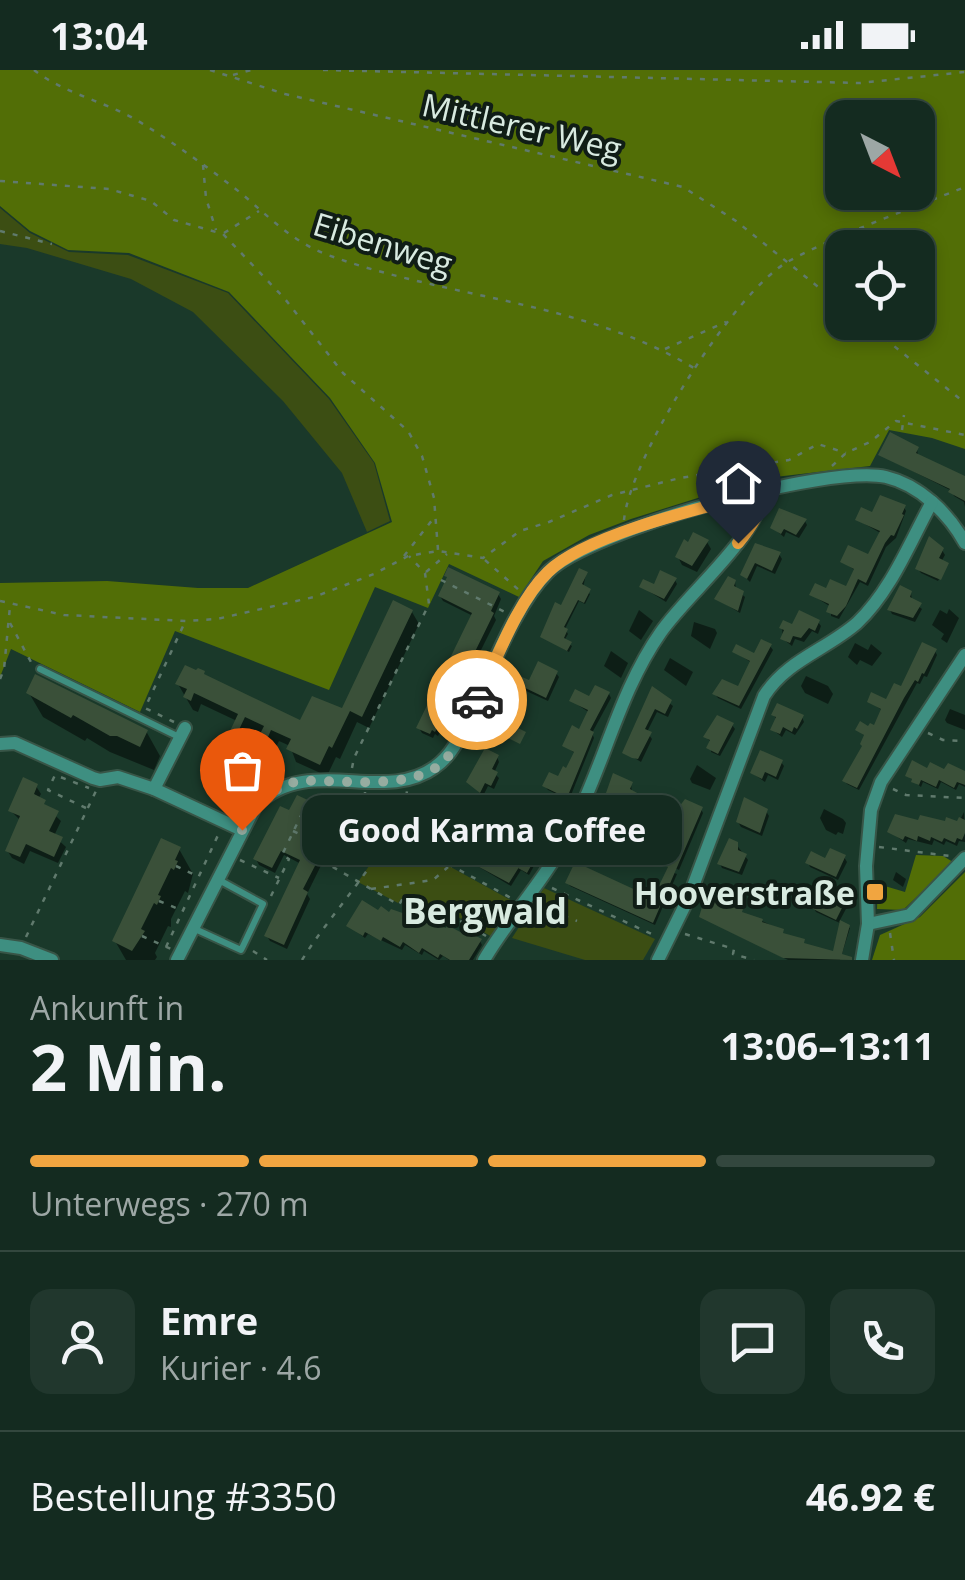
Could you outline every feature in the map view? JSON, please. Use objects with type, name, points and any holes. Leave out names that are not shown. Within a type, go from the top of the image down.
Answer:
[{"type":"street","points":[[177,956],[195,930],[256,805],[270,792],[298,781],[407,780],[430,771],[451,752],[517,618],[549,570],[595,542],[763,492],[830,477],[866,476],[887,477],[932,502],[965,543]]},
{"type":"street","points":[[484,960],[568,836],[599,771],[628,687],[682,602],[753,524],[763,492]]},
{"type":"street","points":[[658,960],[689,897],[764,696],[784,671],[843,634],[865,615],[898,566],[932,502]]},
{"type":"street","points":[[862,960],[868,924],[871,810],[881,782],[965,656]]},
{"type":"street","points":[[154,790],[182,733]]},
{"type":"street","points":[[0,744],[14,742],[100,780],[118,777],[242,830]]},
{"type":"street","points":[[868,924],[910,915],[965,858]]},
{"type":"street","points":[[0,944],[52,960]]},
{"type":"lane","points":[[40,669],[182,733]]},
{"type":"lane","points":[[195,930],[240,950],[244,944],[263,904],[219,880]]},
{"type":"path","name":"Eibenweg","points":[[34,70],[139,121],[203,164],[296,242],[329,256],[526,305],[663,349],[696,370]]},
{"type":"path","name":"Mittlerer Weg","points":[[210,70],[285,94],[683,187],[736,221],[825,292]]},
{"type":"path","points":[[232,75],[251,70]]},
{"type":"path","points":[[323,70],[860,84],[965,72]]},
{"type":"path","points":[[203,164],[206,198],[216,231]]},
{"type":"path","points":[[0,181],[109,189],[151,201],[174,220],[223,234],[285,299],[343,373],[408,432],[422,456],[434,498],[438,551]]},
{"type":"path","points":[[863,230],[965,187]]},
{"type":"path","points":[[223,234],[260,210]]},
{"type":"path","points":[[0,231],[52,244]]},
{"type":"path","points":[[626,532],[624,517],[631,492],[673,404],[726,322],[761,283],[787,262],[825,246]]},
{"type":"path","points":[[663,349],[726,322]]},
{"type":"path","points":[[886,340],[965,403]]},
{"type":"path","points":[[902,430],[904,415]]},
{"type":"path","points":[[830,477],[833,463],[870,442],[896,421],[965,434]]},
{"type":"path","points":[[483,558],[520,531],[612,495],[680,478],[789,460],[818,444],[846,453]]},
{"type":"path","points":[[722,472],[724,502]]},
{"type":"path","points":[[406,556],[434,516]]},
{"type":"path","points":[[0,601],[64,615],[217,619],[314,597],[374,574],[406,556],[438,551],[483,558],[529,598]]},
{"type":"path","points":[[425,573],[448,553]]},
{"type":"path","points":[[398,814],[365,798],[354,758],[430,604],[425,573],[406,556]]},
{"type":"path","points":[[441,580],[517,618]]},
{"type":"path","points":[[0,678],[10,605]]},
{"type":"path","points":[[182,733],[145,708],[186,621]]},
{"type":"path","points":[[9,622],[30,662],[40,669]]},
{"type":"path","points":[[927,732],[943,740],[965,740]]},
{"type":"path","points":[[88,809],[48,790],[55,776],[88,790],[93,778]]},
{"type":"path","points":[[272,894],[289,858],[282,855],[318,780]]},
{"type":"path","points":[[302,960],[389,833],[407,797],[407,780]]},
{"type":"path","points":[[892,788],[906,795],[965,798]]},
{"type":"path","points":[[28,934],[90,803]]},
{"type":"path","points":[[166,947],[224,822]]},
{"type":"path","points":[[381,831],[536,915],[545,912],[561,920],[564,916],[577,921]]},
{"type":"path","points":[[294,832],[318,843],[312,855],[356,882],[399,905],[403,898],[436,918],[440,909],[478,932]]},
{"type":"path","points":[[882,847],[947,855]]},
{"type":"path","points":[[231,856],[280,878]]},
{"type":"path","points":[[369,865],[379,863]]},
{"type":"path","points":[[176,866],[198,876]]},
{"type":"path","points":[[370,889],[433,880],[449,866]]},
{"type":"path","points":[[540,882],[668,942]]},
{"type":"path","points":[[159,901],[182,910]]},
{"type":"path","points":[[888,922],[894,960]]},
{"type":"path","points":[[684,934],[734,949],[733,954],[754,960]]},
{"type":"path","points":[[142,936],[177,956]]},
{"type":"path","points":[[244,944],[267,960]]},
{"type":"green space","points":[[0,70],[965,70],[965,449],[889,430],[870,466],[758,479],[589,535],[543,561],[519,597],[449,564],[428,608],[375,587],[329,690],[175,631],[140,712],[11,649],[0,677],[0,583],[107,581],[248,588],[392,522],[375,463],[330,398],[229,292],[129,253],[68,250],[30,231],[0,206]]},
{"type":"green space","points":[[0,208],[30,233],[69,252],[128,255],[228,293],[329,399],[374,463],[390,521],[367,532],[342,473],[283,401],[193,312],[131,279],[27,248],[0,244]]},
{"type":"green space","points":[[391,834],[516,903],[492,937],[441,907],[435,915],[403,897],[398,903],[358,882]]},
{"type":"green space","points":[[916,855],[943,856],[953,862],[903,910],[877,909],[878,884],[905,892]]},
{"type":"green space","points":[[965,872],[965,960],[872,960],[880,935],[920,917]]},
{"type":"green space","points":[[544,888],[655,939],[643,960],[585,960],[512,938]]},
{"type":"building","points":[[890,432],[919,447],[916,453],[965,476],[965,501],[948,492],[950,489],[878,455]]},
{"type":"building","points":[[880,495],[906,505],[904,515],[866,583],[858,579],[837,616],[826,612],[829,604],[809,595],[815,583],[826,588],[830,579],[846,586],[854,569],[840,562],[848,545],[868,554],[880,531],[855,520],[861,507],[872,512]]},
{"type":"building","points":[[779,508],[807,519],[796,535],[770,528]]},
{"type":"building","points":[[693,532],[709,540],[692,566],[675,557],[684,539],[688,542]]},
{"type":"building","points":[[929,536],[944,548],[939,558],[949,563],[941,580],[915,569]]},
{"type":"building","points":[[755,543],[781,552],[772,571],[755,563],[747,579],[740,575]]},
{"type":"building","points":[[448,567],[500,592],[491,611],[494,613],[441,721],[430,734],[416,728],[472,613],[438,596]]},
{"type":"building","points":[[579,568],[588,572],[582,584],[591,589],[584,603],[578,600],[564,627],[568,629],[564,638],[572,642],[567,651],[540,637],[555,602],[561,605]]},
{"type":"building","points":[[660,570],[677,578],[664,599],[639,587],[643,579],[654,584]]},
{"type":"building","points":[[728,576],[736,580],[734,586],[744,591],[738,611],[714,599]]},
{"type":"building","points":[[900,585],[922,603],[913,618],[887,610]]},
{"type":"building","points":[[393,600],[413,610],[362,717],[350,711],[320,765],[286,749],[291,739],[271,730],[268,737],[260,734],[264,726],[245,717],[237,734],[230,731],[238,714],[194,693],[191,701],[183,697],[187,689],[175,684],[185,665],[205,671],[204,674],[300,720],[312,696],[342,708]]},
{"type":"building","points":[[799,610],[820,620],[815,631],[809,628],[801,638],[793,636],[790,643],[780,639],[783,620],[792,624]]},
{"type":"building","points":[[761,639],[772,644],[739,706],[712,694],[722,679],[738,686],[750,661],[732,652],[736,644],[754,653]]},
{"type":"building","points":[[922,642],[937,649],[924,674],[918,682],[915,680],[904,698],[857,788],[842,781],[862,746],[864,735],[855,730],[860,721],[874,725],[881,709],[867,702],[871,692],[886,699],[894,683],[901,686]]},
{"type":"building","points":[[538,661],[558,671],[546,698],[519,685],[522,677],[529,680]]},
{"type":"building","points":[[35,674],[148,730],[140,747],[110,736],[73,715],[71,718],[26,693]]},
{"type":"building","points":[[595,685],[610,692],[590,730],[594,732],[567,798],[542,786],[549,772],[558,776],[563,766],[566,768],[574,752],[562,746],[572,725],[579,729],[588,710],[569,701],[575,689],[589,696]]},
{"type":"building","points":[[652,686],[672,700],[665,714],[655,709],[645,729],[652,732],[638,759],[632,758],[622,753]]},
{"type":"building","points":[[777,703],[804,715],[797,729],[794,727],[792,732],[783,727],[780,734],[770,730]]},
{"type":"building","points":[[506,712],[522,720],[518,728],[526,732],[520,744],[496,732]]},
{"type":"building","points":[[717,715],[734,723],[718,754],[706,748],[710,740],[703,737]]},
{"type":"building","points":[[485,748],[499,755],[492,769],[498,772],[491,786],[485,783],[480,793],[466,782]]},
{"type":"building","points":[[760,750],[783,760],[776,777],[765,772],[762,779],[750,773]]},
{"type":"building","points":[[912,760],[927,768],[930,762],[944,769],[948,763],[965,771],[965,785],[957,782],[954,788],[939,780],[936,787],[921,780],[919,785],[911,782],[905,776]]},
{"type":"building","points":[[613,773],[633,782],[630,789],[639,794],[634,805],[606,793]]},
{"type":"building","points":[[23,777],[38,784],[34,794],[46,800],[44,804],[59,811],[49,831],[63,837],[54,857],[26,844],[20,857],[5,851],[20,816],[8,811]]},
{"type":"building","points":[[297,795],[314,803],[316,797],[352,814],[358,801],[393,815],[386,831],[371,824],[366,835],[340,823],[303,889],[308,892],[284,945],[264,936],[300,860],[281,851],[272,868],[253,859],[280,806],[289,810]]},
{"type":"building","points":[[744,797],[768,809],[760,833],[736,822]]},
{"type":"building","points":[[442,798],[460,806],[453,821],[445,831],[437,828],[430,845],[412,837],[425,808],[435,812]]},
{"type":"building","points":[[685,799],[703,807],[653,923],[565,883],[575,862],[653,898],[668,867],[645,857],[656,833],[672,841],[680,823],[670,819]]},
{"type":"building","points":[[541,804],[560,814],[527,873],[518,868],[538,834],[518,824],[524,813],[534,818]]},
{"type":"building","points":[[596,814],[618,825],[608,844],[586,833]]},
{"type":"building","points":[[895,814],[918,820],[920,815],[945,821],[946,817],[957,821],[959,817],[965,820],[965,833],[955,843],[918,836],[917,841],[905,836],[903,840],[887,832]]},
{"type":"building","points":[[463,834],[472,840],[476,835],[521,864],[509,883],[451,852]]},
{"type":"building","points":[[161,838],[181,847],[175,860],[178,861],[174,870],[171,868],[157,905],[154,903],[141,929],[145,931],[132,951],[112,941]]},
{"type":"building","points":[[729,838],[747,854],[739,872],[717,864]]},
{"type":"building","points":[[830,848],[846,855],[836,877],[805,863],[811,851],[825,858]]},
{"type":"building","points":[[706,894],[784,929],[783,933],[805,939],[804,943],[833,951],[840,920],[850,925],[842,954],[852,960],[783,958],[699,917]]},
{"type":"building","points":[[817,894],[832,901],[835,895],[846,900],[836,920],[811,908]]},
{"type":"building","points":[[362,900],[378,910],[381,906],[389,912],[391,909],[446,928],[447,925],[482,939],[469,960],[450,960],[422,948],[419,953],[403,942],[400,947],[383,937],[381,941],[365,932],[363,936],[346,926]]},
{"type":"way so far","points":[[242,830],[256,805],[282,785],[298,781],[407,780],[430,771],[451,752],[477,700]]},
{"type":"place","name":"Good Karma Coffee","points":[[242,830]]},
{"type":"place","name":"Hooverstraße","points":[[875,892]]},
{"type":"district","name":"Bergwald","points":[[485,910]]},
{"type":"route","points":[[477,700],[538,584],[549,570],[569,557],[595,542],[763,492],[753,524],[738,543]]}]
